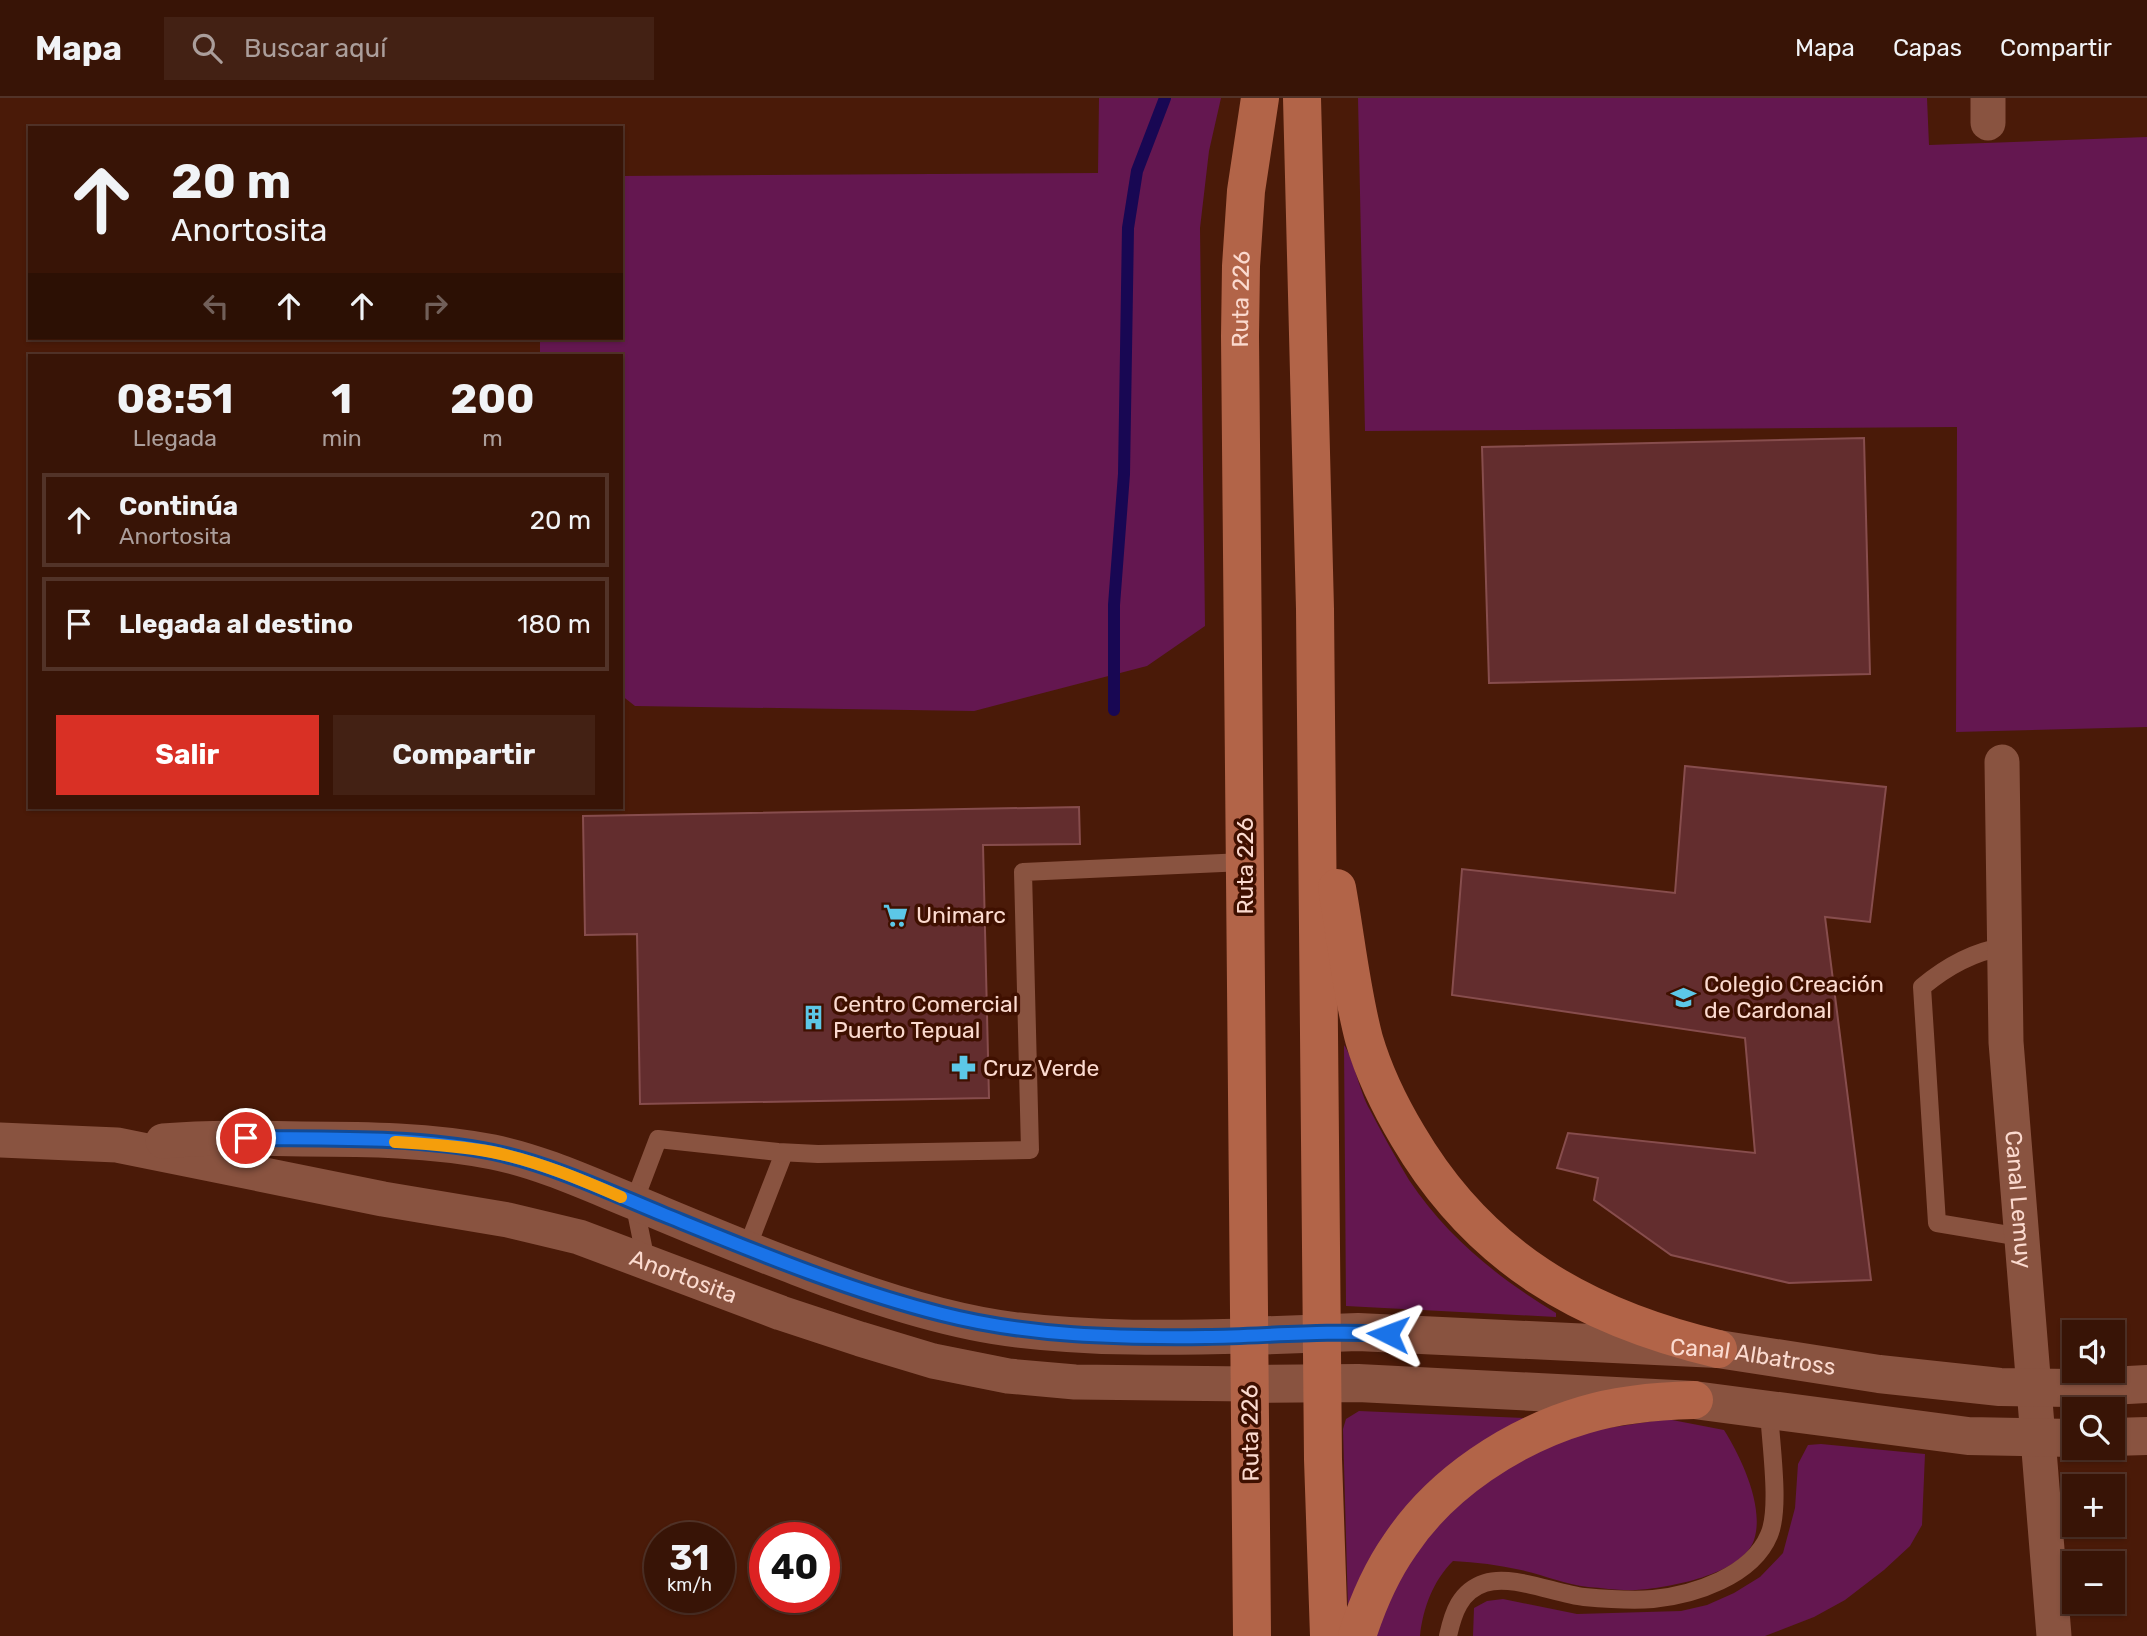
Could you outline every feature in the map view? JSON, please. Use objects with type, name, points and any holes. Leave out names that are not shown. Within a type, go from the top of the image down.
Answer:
[{"type":"main road","name":"Ruta 226","points":[[1252,1636],[1241,266],[1246,191],[1259,98]]},
{"type":"main road","points":[[1302,98],[1318,784],[1341,1382],[1323,1459],[1329,1636]]},
{"type":"main road","points":[[1318,784],[1354,993],[1365,1040],[1394,1111],[1435,1179],[1481,1232],[1539,1277],[1625,1322],[1670,1338],[1718,1349]]},
{"type":"main road","points":[[1357,1636],[1374,1593],[1400,1545],[1426,1512],[1468,1474],[1521,1442],[1562,1422],[1586,1414],[1650,1401],[1695,1400]]},
{"type":"street","name":"Canal Lemuy","points":[[2002,762],[2006,1042],[2021,1237],[2033,1387],[2056,1439],[2054,1636]]},
{"type":"street","name":"Anortosita","points":[[0,1140],[117,1145],[216,1138],[359,1139],[445,1145],[494,1153],[540,1165],[747,1248],[874,1295],[944,1315],[1016,1330],[1101,1336],[1248,1336]]},
{"type":"street","name":"Anortosita","points":[[117,1145],[383,1199],[508,1220],[579,1237],[781,1313],[933,1361],[1008,1376],[1075,1382],[1250,1384]]},
{"type":"street","name":"Canal Albatross","points":[[1248,1336],[1340,1332],[1718,1349],[1958,1384],[2000,1387],[2147,1384]]},
{"type":"street","points":[[1250,1384],[1341,1382],[1695,1400],[1903,1429],[1968,1436],[2056,1439]]},
{"type":"street","points":[[2125,1437],[2147,1436]]},
{"type":"lane","points":[[646,1261],[634,1202],[658,1139],[784,1153],[1030,1150],[1023,872],[1244,862]]},
{"type":"lane","points":[[2003,947],[1971,956],[1949,967],[1922,986],[1937,1223],[2021,1237]]},
{"type":"lane","points":[[747,1248],[784,1153]]},
{"type":"lane","points":[[1448,1636],[1454,1611],[1467,1592],[1487,1582],[1514,1582],[1585,1597],[1651,1599],[1676,1595],[1703,1586],[1746,1566],[1760,1553],[1770,1533],[1774,1504],[1769,1409]]},
{"type":"shaded area","points":[[1099,98],[1221,98],[1209,151],[1200,228],[1205,626],[1147,666],[974,711],[635,706],[623,697],[623,354],[540,354],[540,340],[623,340],[623,176],[1098,173]]},
{"type":"shaded area","points":[[1358,98],[1927,98],[1929,145],[2147,137],[2147,727],[1956,732],[1957,427],[1365,431]]},
{"type":"shaded area","points":[[1344,1045],[1370,1110],[1409,1180],[1424,1201],[1475,1255],[1556,1313],[1556,1317],[1346,1306]]},
{"type":"shaded area","points":[[1359,1411],[1524,1418],[1348,1609],[1343,1429],[1346,1419]]},
{"type":"shaded area","points":[[1667,1419],[1724,1430],[1737,1454],[1750,1483],[1757,1527],[1747,1552],[1735,1562],[1720,1571],[1684,1583],[1630,1590],[1579,1586],[1513,1568],[1453,1561],[1430,1596],[1420,1636],[1372,1636],[1386,1590],[1451,1501],[1561,1435]]},
{"type":"shaded area","points":[[1808,1445],[1925,1454],[1922,1525],[1910,1546],[1845,1600],[1814,1617],[1765,1636],[1473,1636],[1474,1608],[1487,1601],[1503,1599],[1577,1614],[1681,1611],[1707,1605],[1734,1593],[1760,1577],[1783,1553],[1795,1508],[1798,1464]]},
{"type":"building","points":[[1864,438],[1870,674],[1489,683],[1482,447]]},
{"type":"building","points":[[1685,766],[1886,787],[1870,922],[1825,917],[1871,1280],[1789,1283],[1671,1255],[1594,1200],[1598,1178],[1557,1168],[1568,1133],[1755,1153],[1745,1038],[1452,995],[1462,869],[1675,893]]},
{"type":"building","name":"Centro Comercial Puerto Tepual","points":[[1079,807],[1080,844],[983,845],[989,1098],[640,1104],[637,934],[585,935],[583,816]]},
{"type":"waterway","points":[[1114,710],[1114,605],[1124,474],[1128,228],[1137,171],[1165,98]]},
{"type":"slow traffic","points":[[395,1142],[445,1145],[494,1153],[540,1165],[621,1197]]},
{"type":"place","name":"Unimarc","points":[[896,915]]},
{"type":"place","name":"Colegio Creación de Cardonal","points":[[1684,997]]},
{"type":"place","name":"Centro Comercial Puerto Tepual","points":[[813,1017]]},
{"type":"place","name":"Cruz Verde","points":[[963,1068]]},
{"type":"route","points":[[246,1138],[359,1139],[445,1145],[494,1153],[540,1165],[593,1184],[798,1269],[874,1295],[944,1315],[1016,1330],[1077,1335],[1204,1337],[1340,1332],[1388,1334]]}]
